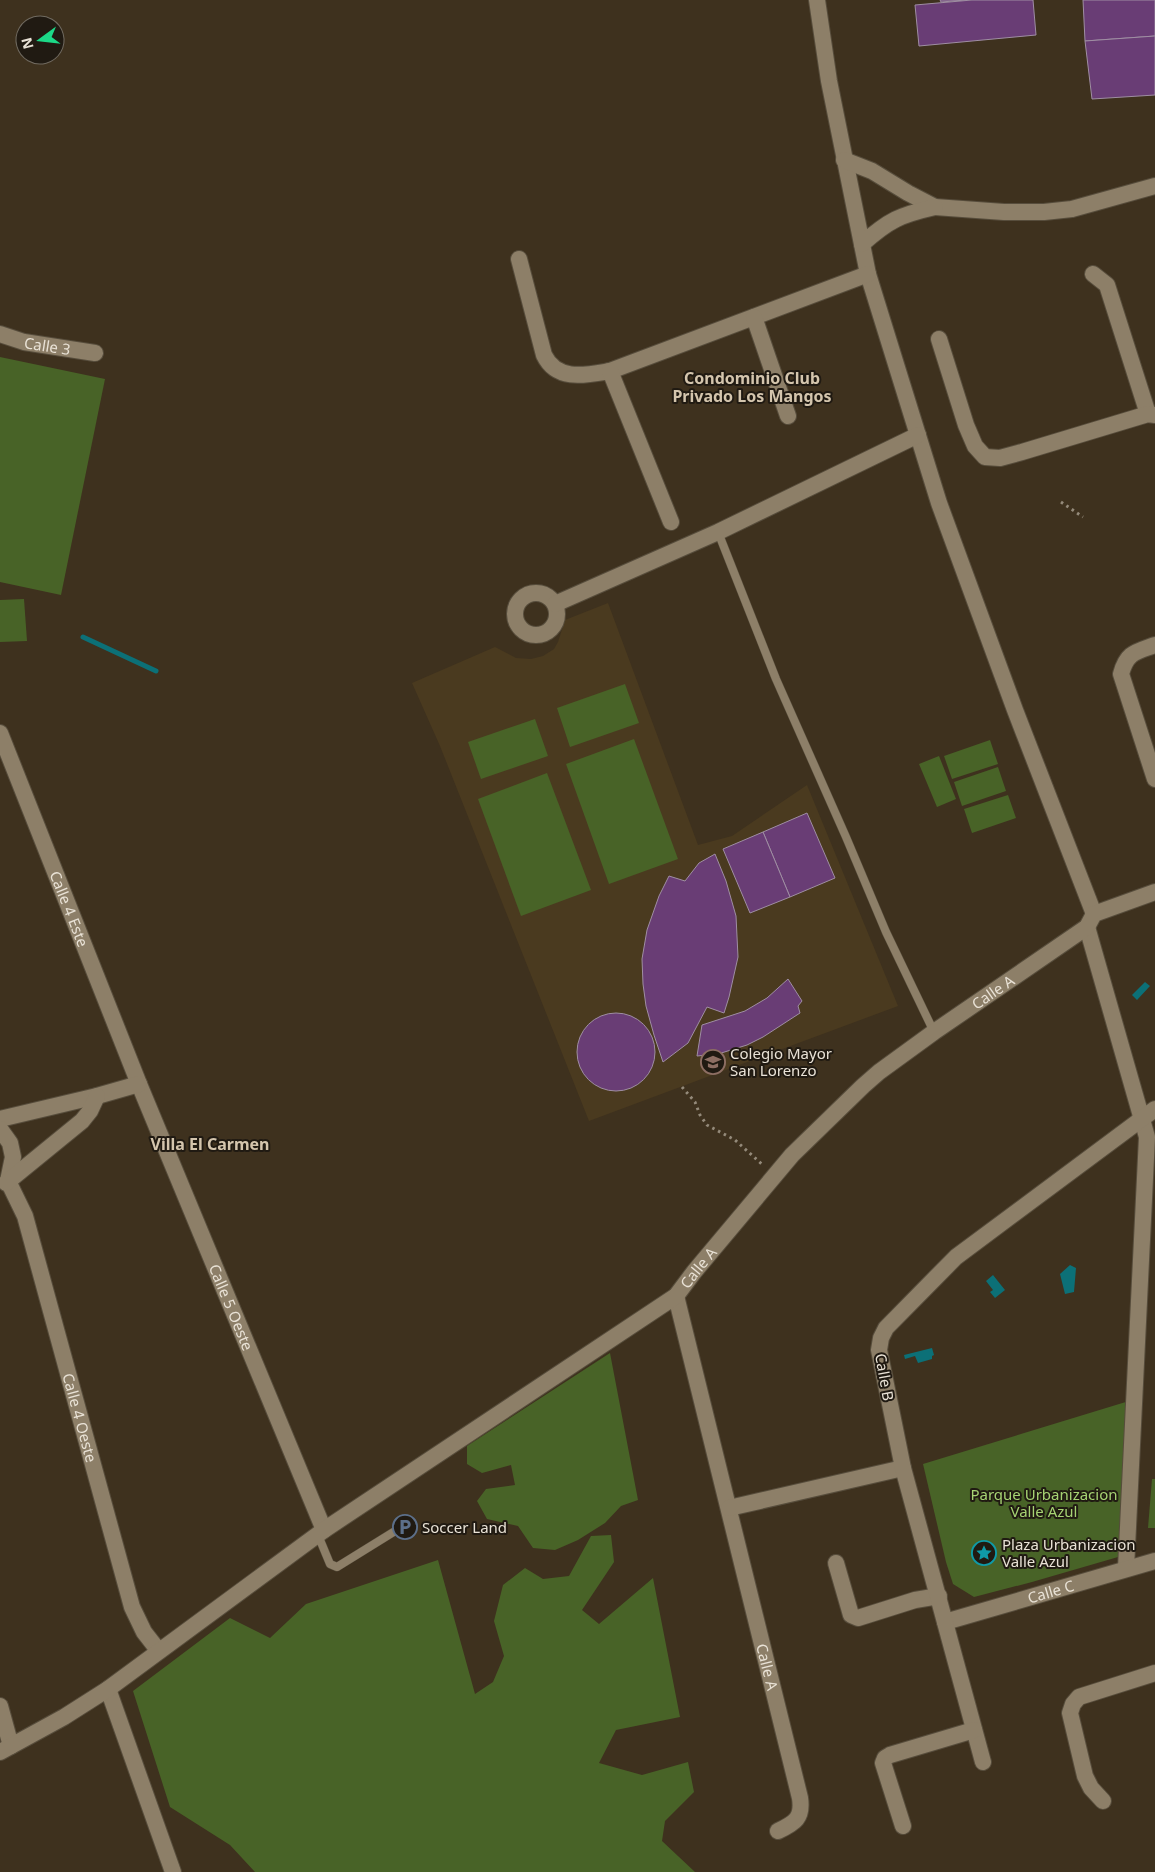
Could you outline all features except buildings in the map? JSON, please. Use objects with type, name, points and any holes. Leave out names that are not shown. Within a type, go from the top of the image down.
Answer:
[{"type":"street","points":[[817,0],[829,81],[868,274],[939,503],[1090,920],[1135,1094],[1149,1114],[1126,1568]]},
{"type":"street","points":[[844,160],[872,171],[908,193],[936,207]]},
{"type":"street","points":[[862,244],[881,227],[905,213],[936,207],[1004,212],[1044,212],[1072,209],[1155,186]]},
{"type":"street","points":[[519,259],[548,364],[556,370],[576,376],[610,371],[868,274]]},
{"type":"street","points":[[939,339],[966,425],[975,446],[985,458],[1000,458],[1152,414],[1108,285],[1093,274]]},
{"type":"street","points":[[754,316],[788,416]]},
{"type":"street","name":"Calle 3","points":[[0,334],[24,342],[95,353]]},
{"type":"street","points":[[610,371],[671,522]]},
{"type":"street","points":[[555,604],[718,532],[918,434]]},
{"type":"street","points":[[1155,645],[1132,653],[1126,659],[1121,674],[1155,779]]},
{"type":"street","name":"Calle 4 Este","points":[[0,733],[140,1084]]},
{"type":"street","name":"Calle A","points":[[778,1831],[790,1825],[800,1814],[800,1798],[676,1296],[792,1155],[879,1072],[1090,920],[1155,892]]},
{"type":"street","points":[[0,1119],[140,1084]]},
{"type":"street","name":"Calle 5 Oeste","points":[[140,1084],[321,1533]]},
{"type":"street","points":[[4,1184],[82,1121],[90,1111],[97,1096]]},
{"type":"street","name":"Calle B","points":[[983,1762],[903,1468],[879,1350],[881,1338],[886,1328],[956,1257],[1149,1114]]},
{"type":"street","points":[[0,1129],[10,1143],[13,1157],[4,1184]]},
{"type":"street","name":"Calle 4 Oeste","points":[[4,1184],[26,1216],[132,1608],[144,1632],[158,1650]]},
{"type":"street","points":[[0,1706],[5,1749],[64,1717],[108,1689],[158,1650],[321,1533],[676,1296]]},
{"type":"street","points":[[729,1508],[903,1468]]},
{"type":"street","name":"Calle C","points":[[945,1622],[1155,1560]]},
{"type":"street","points":[[836,1563],[850,1615],[853,1618],[915,1600],[939,1596]]},
{"type":"street","points":[[1103,1801],[1091,1788],[1086,1776],[1070,1713],[1073,1704],[1079,1697],[1155,1673]]},
{"type":"street","points":[[108,1689],[174,1872]]},
{"type":"street","points":[[903,1826],[883,1763],[885,1758],[974,1730]]},
{"type":"lane","points":[[718,532],[776,679],[886,932],[934,1032]]},
{"type":"lane","points":[[321,1533],[330,1564],[337,1567],[408,1523]]},
{"type":"path","points":[[1061,502],[1083,517]]},
{"type":"path","points":[[682,1087],[695,1102],[700,1115],[707,1125],[736,1140],[764,1166]]},
{"type":"shaded area","points":[[608,603],[698,845],[732,836],[807,785],[898,1006],[589,1121],[440,746],[412,683],[495,647],[516,658],[531,659],[543,656],[554,649],[565,620]]},
{"type":"green space","points":[[0,357],[105,379],[61,595],[0,582]]},
{"type":"green space","points":[[24,599],[27,641],[0,642],[0,600]]},
{"type":"green space","points":[[625,684],[639,723],[570,747],[557,708]]},
{"type":"green space","points":[[535,719],[548,756],[481,779],[468,742]]},
{"type":"green space","points":[[634,739],[678,859],[609,884],[566,764]]},
{"type":"green space","points":[[990,740],[998,764],[952,779],[944,756]]},
{"type":"green space","points":[[939,756],[956,799],[937,807],[919,764]]},
{"type":"green space","points":[[998,767],[1006,791],[962,806],[954,782]]},
{"type":"green space","points":[[547,773],[591,890],[521,916],[478,799]]},
{"type":"green space","points":[[1008,795],[1016,818],[972,833],[964,809]]},
{"type":"green space","points":[[610,1353],[638,1500],[621,1506],[605,1523],[578,1540],[555,1550],[533,1548],[518,1526],[487,1519],[477,1501],[486,1489],[515,1485],[511,1465],[482,1473],[467,1464],[467,1446]]},
{"type":"green space","name":"Parque Urbanizacion Valle Azul","points":[[1129,1401],[1118,1557],[974,1597],[953,1584],[923,1464]]},
{"type":"green space","points":[[1152,1479],[1155,1479],[1155,1528],[1148,1528]]},
{"type":"green space","points":[[611,1535],[614,1562],[582,1610],[599,1624],[653,1578],[680,1717],[616,1730],[599,1763],[642,1775],[688,1762],[694,1792],[665,1821],[662,1841],[695,1872],[255,1872],[230,1845],[170,1807],[133,1691],[230,1618],[270,1638],[306,1604],[438,1560],[475,1694],[493,1682],[504,1656],[494,1621],[503,1585],[525,1568],[543,1579],[569,1576],[591,1536]]},
{"type":"water","points":[[1145,982],[1150,986],[1137,1000],[1132,995]]},
{"type":"water","points":[[1070,1265],[1076,1268],[1074,1292],[1065,1294],[1060,1274]]},
{"type":"water","points":[[993,1275],[1005,1290],[995,1298],[990,1292],[993,1290],[986,1281]]},
{"type":"water","points":[[932,1348],[934,1355],[932,1359],[918,1363],[915,1356],[905,1359],[904,1355]]},
{"type":"waterway","points":[[83,637],[156,671]]},
{"type":"place","name":"Colegio Mayor San Lorenzo","points":[[713,1062]]},
{"type":"place","name":"Soccer Land","points":[[405,1527]]},
{"type":"place","name":"Plaza Urbanizacion Valle Azul","points":[[984,1553]]},
{"type":"district","name":"Condominio Club Privado Los Mangos","points":[[752,387]]},
{"type":"district","name":"Villa El Carmen","points":[[210,1144]]}]
